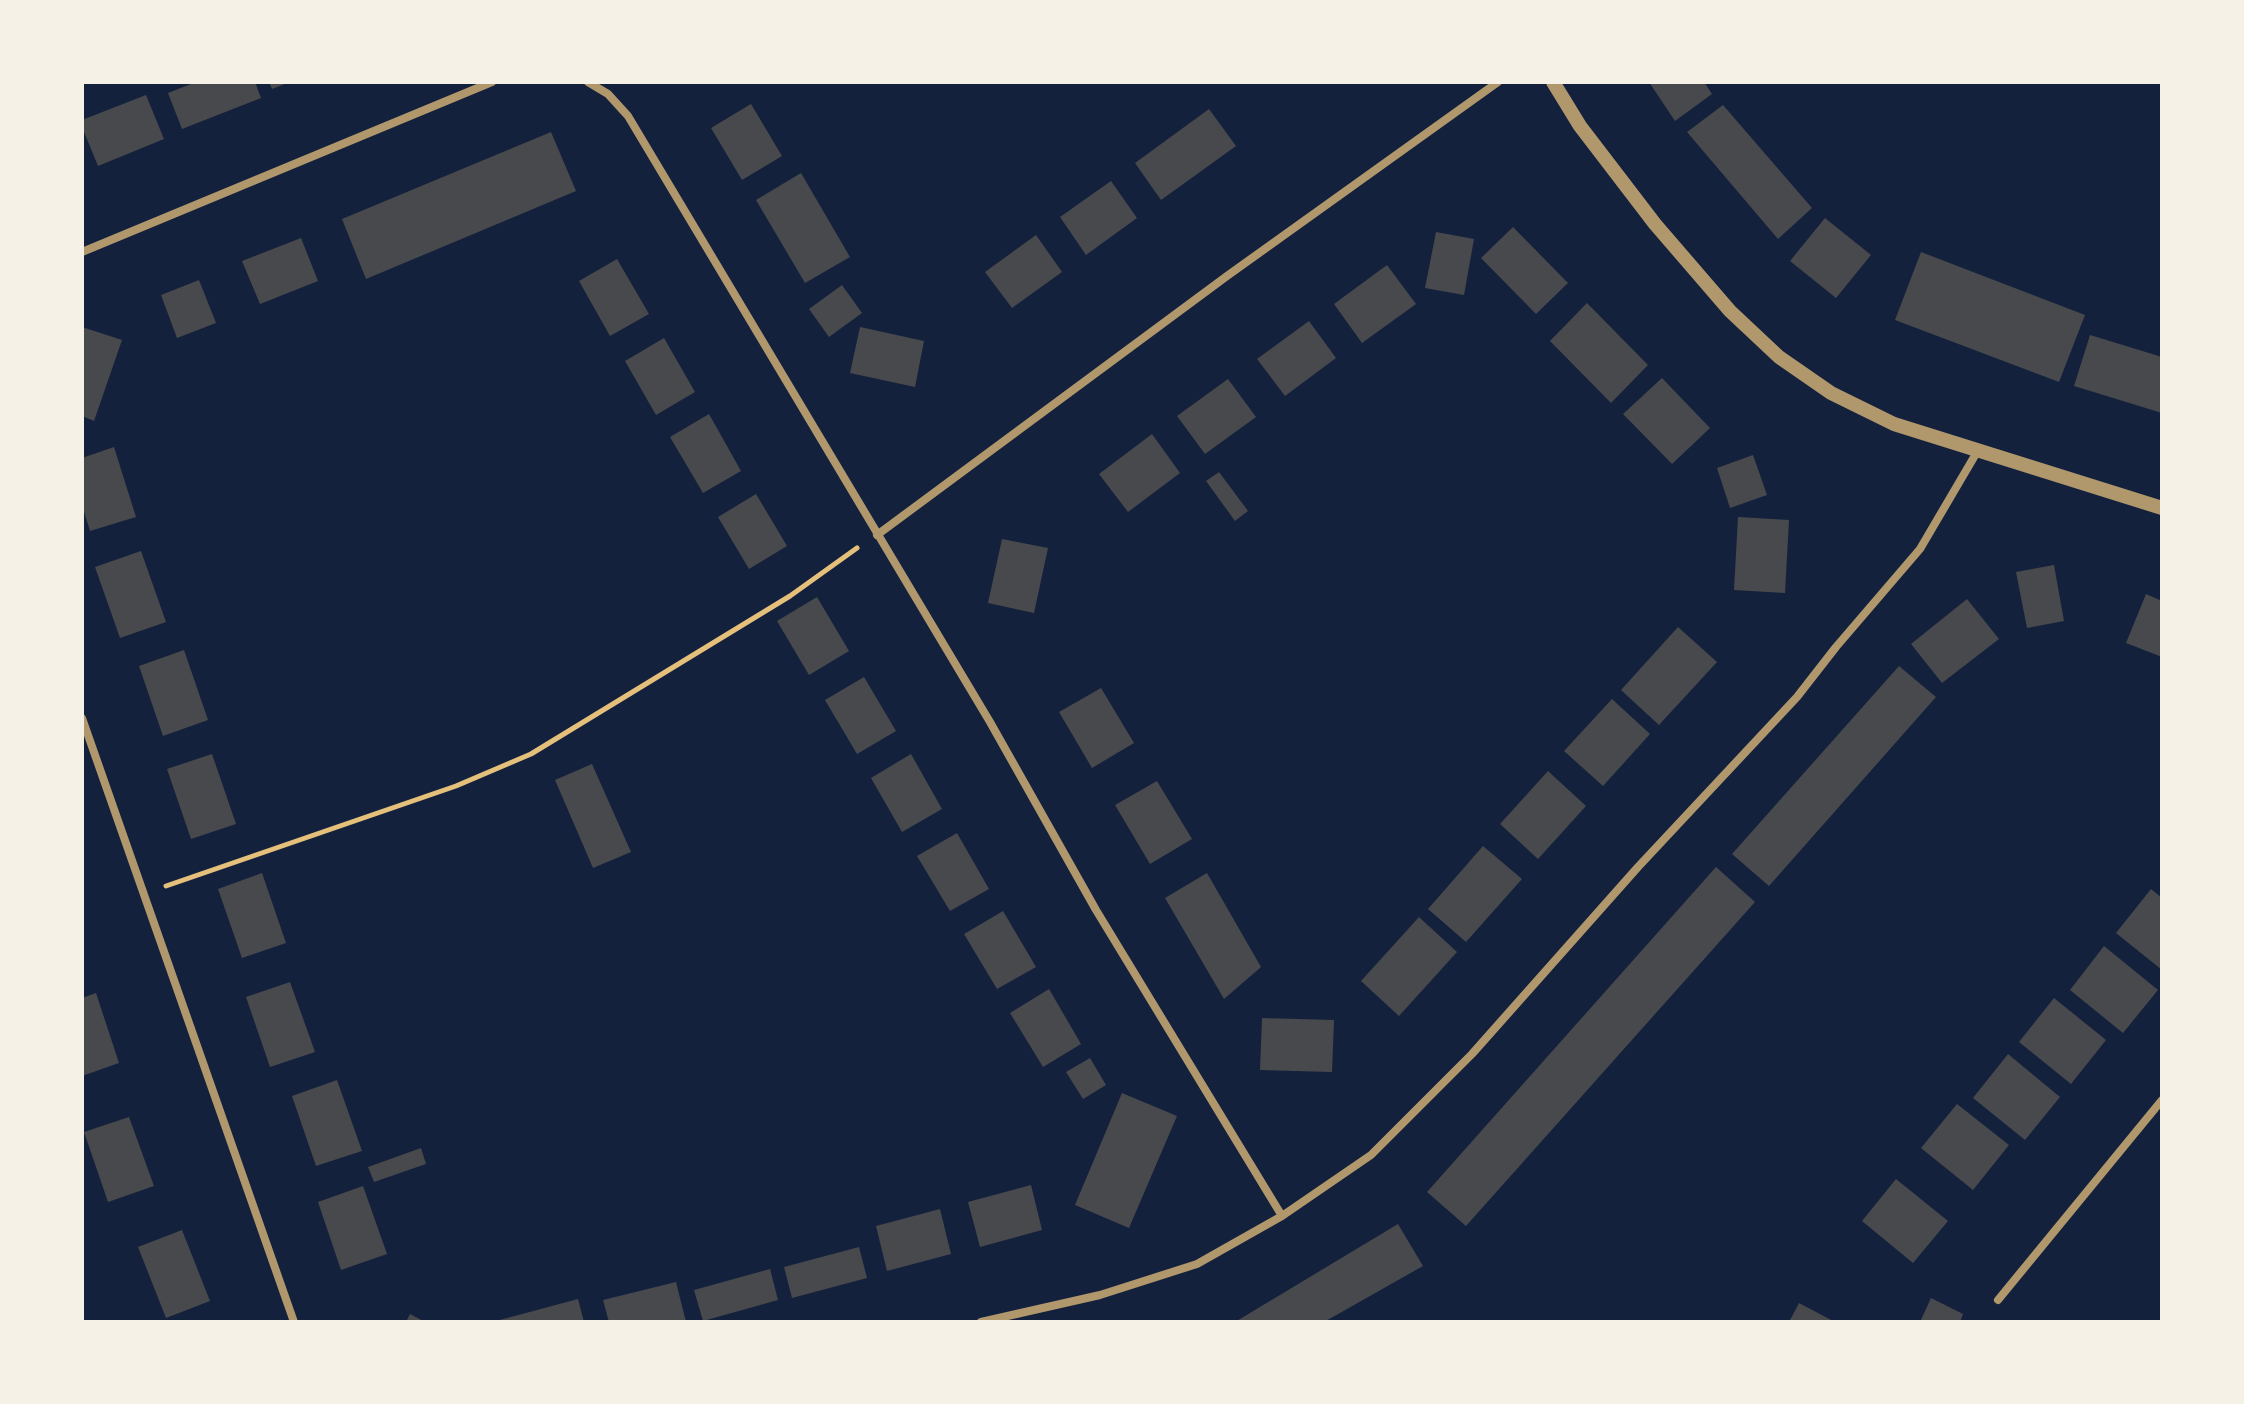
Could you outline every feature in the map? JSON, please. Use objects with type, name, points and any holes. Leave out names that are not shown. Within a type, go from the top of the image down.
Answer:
[{"type":"street","points":[[82,252],[492,82]]},
{"type":"street","points":[[588,82],[608,94],[628,116],[990,722],[1096,910],[1282,1216]]},
{"type":"street","points":[[877,535],[1227,276],[1498,82]]},
{"type":"street","points":[[1553,82],[1580,126],[1655,224],[1730,311],[1779,357],[1831,393],[1894,424],[2162,508]]},
{"type":"street","points":[[981,1322],[1100,1295],[1197,1264],[1282,1216],[1371,1155],[1472,1054],[1638,867],[1797,697],[1920,549],[1977,452]]},
{"type":"street","points":[[82,718],[294,1322]]},
{"type":"street","points":[[1998,1300],[2162,1100]]},
{"type":"path","points":[[143,894],[456,786],[531,754],[790,596],[877,535]]},
{"type":"building","points":[[196,82],[255,82],[261,98],[182,129],[168,93]]},
{"type":"building","points":[[269,82],[290,82],[272,89]]},
{"type":"building","points":[[1649,82],[1704,82],[1712,94],[1675,121]]},
{"type":"building","points":[[146,95],[164,139],[98,166],[82,120]]},
{"type":"building","points":[[751,104],[782,156],[742,180],[711,128]]},
{"type":"building","points":[[1723,105],[1812,208],[1778,239],[1687,132]]},
{"type":"building","points":[[1209,109],[1236,146],[1161,200],[1135,163]]},
{"type":"building","points":[[551,132],[576,191],[366,279],[342,219]]},
{"type":"building","points":[[801,173],[850,257],[805,283],[756,200]]},
{"type":"building","points":[[1111,181],[1137,218],[1086,255],[1060,217]]},
{"type":"building","points":[[1825,218],[1871,255],[1836,298],[1790,261]]},
{"type":"building","points":[[1513,227],[1568,283],[1536,314],[1481,258]]},
{"type":"building","points":[[1436,232],[1474,239],[1464,295],[1425,288]]},
{"type":"building","points":[[1036,235],[1062,272],[1012,308],[985,272]]},
{"type":"building","points":[[301,238],[318,281],[260,304],[242,261]]},
{"type":"building","points":[[1921,252],[2085,315],[2059,382],[1895,320]]},
{"type":"building","points":[[617,259],[649,314],[610,336],[579,281]]},
{"type":"building","points":[[1387,265],[1416,304],[1362,343],[1334,304]]},
{"type":"building","points":[[199,280],[216,323],[177,338],[161,295]]},
{"type":"building","points":[[842,285],[862,313],[829,337],[809,309]]},
{"type":"building","points":[[1587,303],[1648,365],[1611,403],[1550,341]]},
{"type":"building","points":[[1309,321],[1336,358],[1285,396],[1257,359]]},
{"type":"building","points":[[82,327],[122,340],[94,421],[82,416]]},
{"type":"building","points":[[860,327],[924,341],[915,387],[850,373]]},
{"type":"building","points":[[2090,335],[2162,357],[2162,413],[2074,386]]},
{"type":"building","points":[[664,338],[695,392],[656,415],[625,361]]},
{"type":"building","points":[[1662,378],[1710,428],[1672,464],[1623,414]]},
{"type":"building","points":[[1228,379],[1256,417],[1205,454],[1177,416]]},
{"type":"building","points":[[709,414],[741,471],[703,493],[670,437]]},
{"type":"building","points":[[1152,434],[1180,473],[1128,512],[1099,474]]},
{"type":"building","points":[[114,447],[136,517],[90,531],[82,505],[82,458]]},
{"type":"building","points":[[1753,455],[1767,495],[1730,508],[1717,468]]},
{"type":"building","points":[[1219,472],[1248,511],[1235,521],[1206,481]]},
{"type":"building","points":[[756,494],[787,546],[749,569],[718,517]]},
{"type":"building","points":[[1738,517],[1789,520],[1785,593],[1734,590]]},
{"type":"building","points":[[1002,539],[1048,548],[1034,613],[988,603]]},
{"type":"building","points":[[141,551],[166,622],[120,638],[95,567]]},
{"type":"building","points":[[2054,565],[2064,621],[2027,628],[2016,572]]},
{"type":"building","points":[[2146,594],[2162,601],[2162,657],[2126,643]]},
{"type":"building","points":[[817,597],[849,651],[809,675],[777,621]]},
{"type":"building","points":[[1967,599],[1999,639],[1942,683],[1911,644]]},
{"type":"building","points":[[1678,627],[1717,662],[1659,725],[1621,690]]},
{"type":"building","points":[[184,650],[208,720],[163,736],[139,666]]},
{"type":"building","points":[[1899,666],[1936,697],[1769,886],[1732,854]]},
{"type":"building","points":[[864,677],[896,731],[857,754],[825,700]]},
{"type":"building","points":[[1101,688],[1134,743],[1092,768],[1059,712]]},
{"type":"building","points":[[1612,699],[1650,734],[1603,786],[1564,751]]},
{"type":"building","points":[[212,754],[236,824],[191,839],[167,769]]},
{"type":"building","points":[[911,754],[942,809],[902,832],[871,778]]},
{"type":"building","points":[[592,764],[631,852],[593,868],[555,780]]},
{"type":"building","points":[[1548,771],[1586,806],[1538,859],[1500,824]]},
{"type":"building","points":[[1157,781],[1192,839],[1150,864],[1115,805]]},
{"type":"building","points":[[957,833],[989,889],[950,911],[917,856]]},
{"type":"building","points":[[1483,846],[1522,879],[1466,942],[1428,909]]},
{"type":"building","points":[[1716,867],[1755,902],[1466,1226],[1427,1192]]},
{"type":"building","points":[[262,873],[286,943],[242,958],[218,889]]},
{"type":"building","points":[[1207,873],[1261,967],[1224,999],[1165,898]]},
{"type":"building","points":[[2151,889],[2162,898],[2162,970],[2116,933]]},
{"type":"building","points":[[1003,911],[1036,967],[997,989],[964,934]]},
{"type":"building","points":[[1419,917],[1457,952],[1399,1016],[1361,981]]},
{"type":"building","points":[[2104,946],[2158,990],[2123,1033],[2070,990]]},
{"type":"building","points":[[290,982],[315,1052],[270,1067],[246,997]]},
{"type":"building","points":[[1049,989],[1081,1044],[1043,1067],[1010,1013]]},
{"type":"building","points":[[96,993],[119,1063],[82,1076],[82,998]]},
{"type":"building","points":[[2054,998],[2106,1040],[2071,1084],[2019,1042]]},
{"type":"building","points":[[1262,1018],[1334,1020],[1332,1072],[1260,1070]]},
{"type":"building","points":[[2008,1054],[2060,1097],[2025,1140],[1973,1098]]},
{"type":"building","points":[[1090,1058],[1106,1085],[1083,1099],[1066,1072]]},
{"type":"building","points":[[337,1080],[362,1151],[316,1166],[292,1096]]},
{"type":"building","points":[[1122,1093],[1177,1116],[1129,1228],[1075,1205]]},
{"type":"building","points":[[1957,1104],[2009,1145],[1973,1190],[1921,1148]]},
{"type":"building","points":[[129,1117],[154,1186],[108,1202],[84,1132]]},
{"type":"building","points":[[421,1148],[426,1164],[374,1182],[368,1167]]},
{"type":"building","points":[[1896,1179],[1948,1221],[1913,1263],[1862,1221]]},
{"type":"building","points":[[1031,1185],[1042,1230],[980,1247],[968,1202]]},
{"type":"building","points":[[363,1186],[387,1254],[341,1270],[318,1202]]},
{"type":"building","points":[[940,1209],[951,1254],[887,1271],[876,1226]]},
{"type":"building","points":[[1398,1224],[1423,1266],[1324,1322],[1235,1322]]},
{"type":"building","points":[[182,1230],[210,1301],[166,1318],[138,1247]]},
{"type":"building","points":[[859,1247],[867,1278],[792,1298],[784,1267]]},
{"type":"building","points":[[770,1269],[778,1300],[703,1321],[694,1290]]},
{"type":"building","points":[[676,1282],[686,1322],[609,1322],[603,1300]]},
{"type":"building","points":[[1931,1298],[1963,1314],[1960,1322],[1920,1322]]},
{"type":"building","points":[[578,1299],[584,1322],[496,1322],[496,1321]]},
{"type":"building","points":[[1799,1303],[1835,1322],[1789,1322]]},
{"type":"building","points":[[410,1314],[425,1322],[406,1322]]}]
